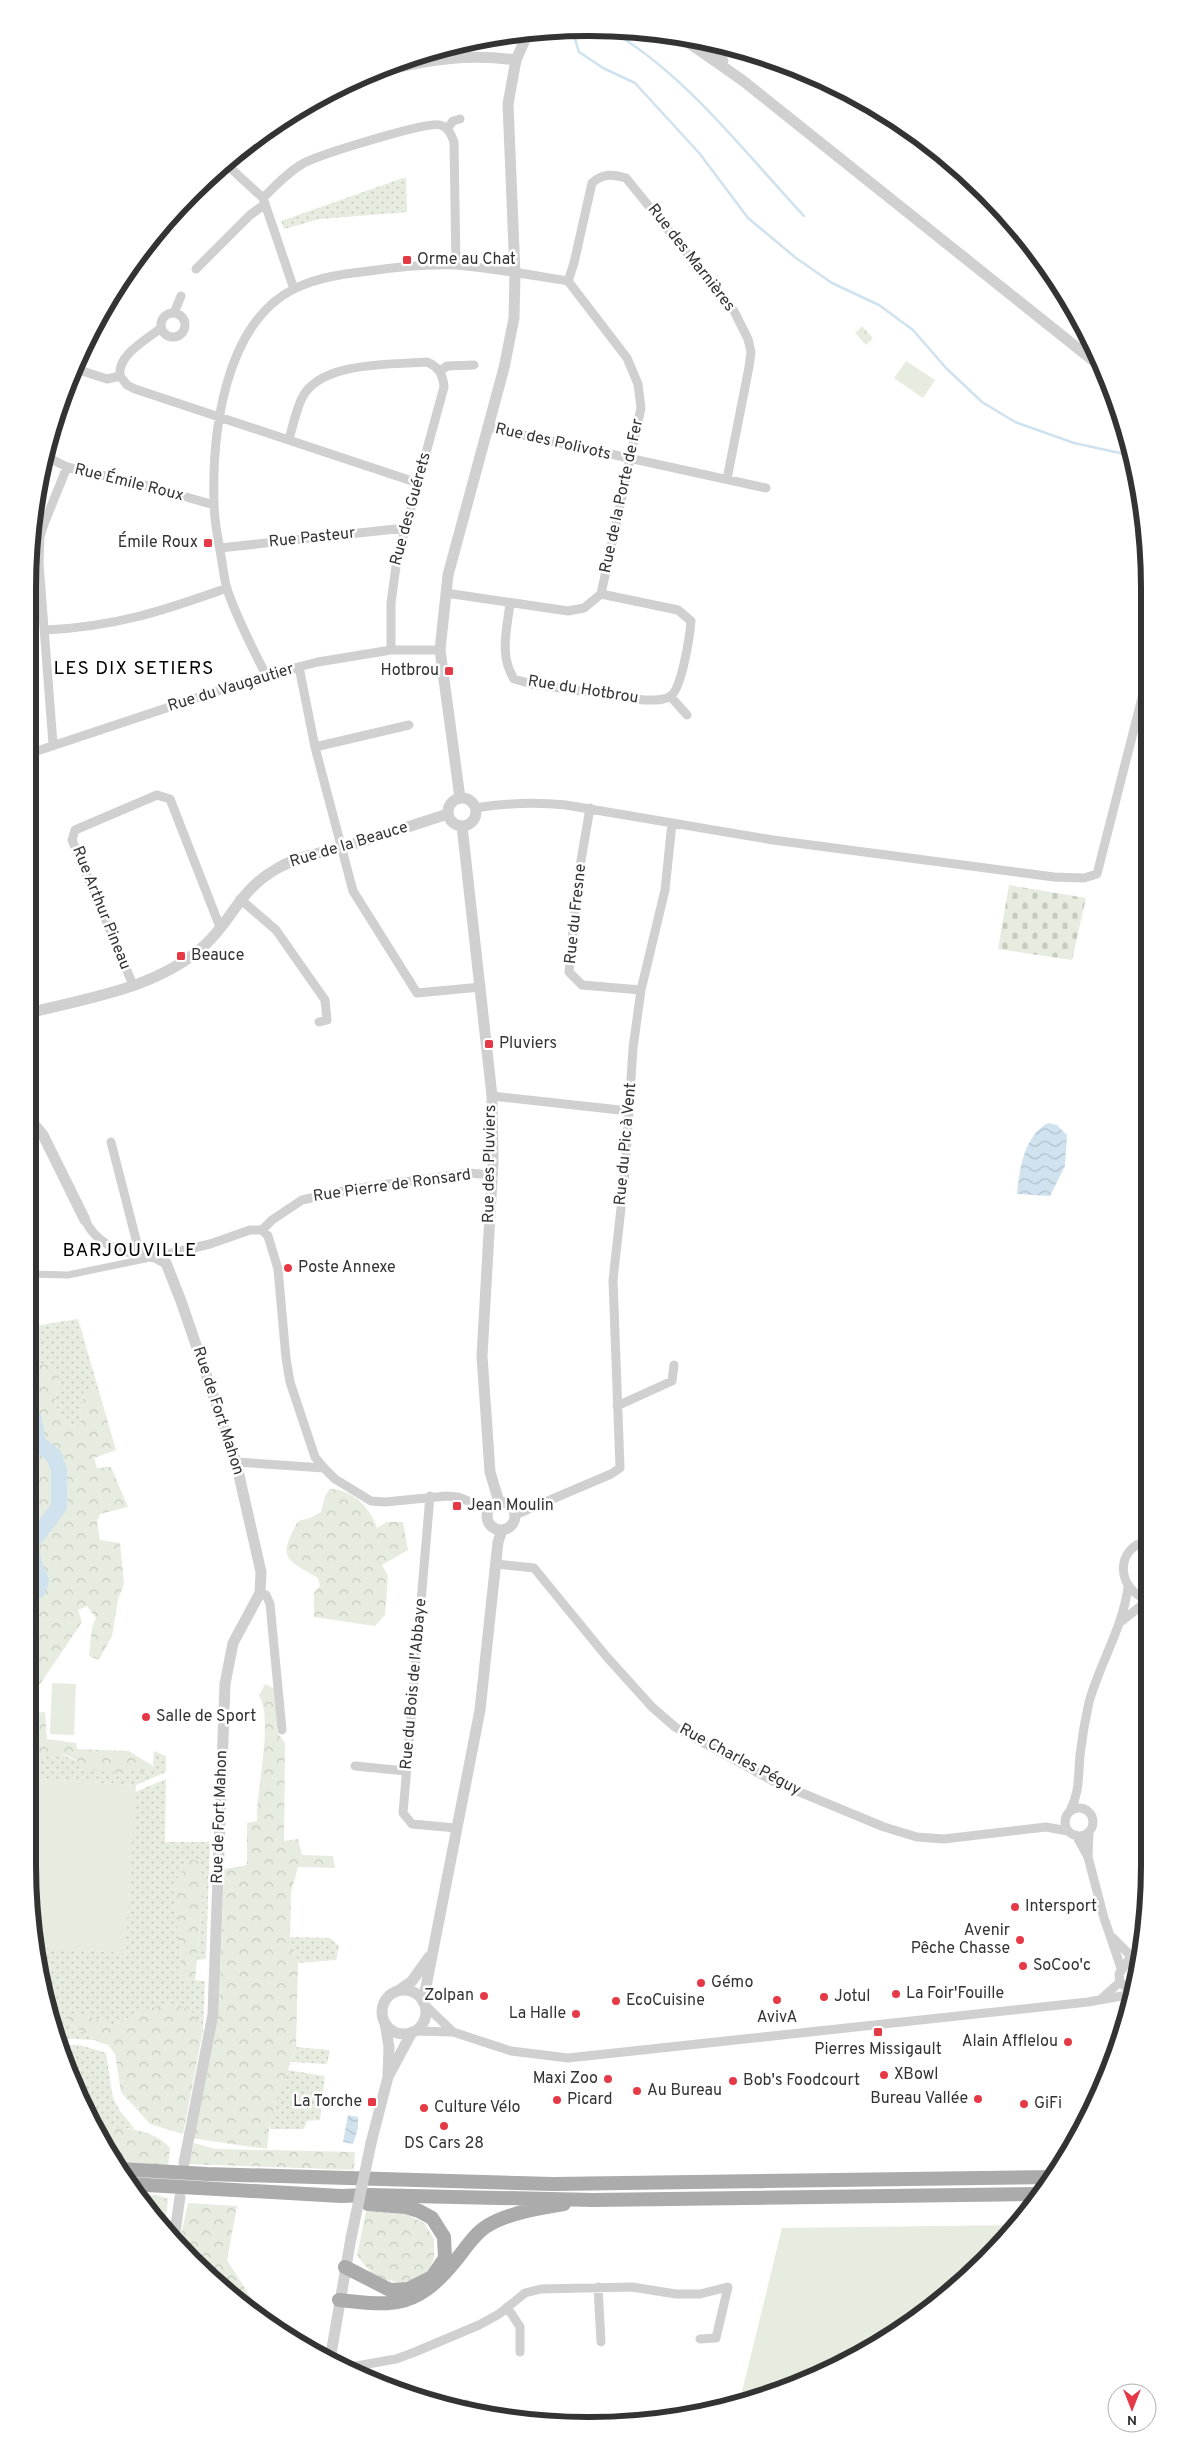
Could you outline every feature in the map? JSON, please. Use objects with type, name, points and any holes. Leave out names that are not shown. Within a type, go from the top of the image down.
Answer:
[{"type":"main road","points":[[128,2170],[207,2174],[553,2184],[1044,2177]]},
{"type":"main road","points":[[138,2185],[342,2196],[378,2195],[593,2200],[1032,2194]]},
{"type":"main road","points":[[342,2196],[365,2204],[389,2205],[419,2211],[432,2218],[444,2237],[445,2248],[444,2258],[432,2278],[408,2289],[390,2290],[345,2267]]},
{"type":"main road","points":[[339,2300],[382,2303],[406,2301],[418,2297],[438,2282],[486,2226],[521,2213],[593,2200]]},
{"type":"street","points":[[460,798],[440,650],[448,575],[504,368],[514,318],[515,274],[508,104],[516,60],[525,40]]},
{"type":"street","points":[[694,47],[742,80],[1091,358]]},
{"type":"street","points":[[711,50],[742,80]]},
{"type":"street","points":[[410,66],[467,56],[516,60]]},
{"type":"street","points":[[447,129],[453,121],[460,119]]},
{"type":"street","points":[[196,269],[264,201],[287,175],[304,163],[356,144],[434,124],[447,129],[454,142],[456,265]]},
{"type":"street","points":[[230,168],[264,201],[294,289]]},
{"type":"street","name":"Rue des Marnières","points":[[568,281],[574,263],[592,183],[604,175],[614,174],[626,178],[734,311],[748,339],[751,352],[749,367],[727,479]]},
{"type":"street","points":[[266,676],[227,588],[214,505],[214,454],[219,416],[233,368],[250,328],[283,296],[294,289],[320,278],[338,274],[419,265],[456,265],[568,281]]},
{"type":"street","name":"Rue de la Porte de Fer","points":[[446,594],[568,611],[584,608],[601,594],[641,408],[638,384],[627,358],[568,281]]},
{"type":"street","points":[[174,313],[181,296]]},
{"type":"street","points":[[174,313],[180,315],[184,321],[182,332],[172,337],[165,334],[160,323],[164,316],[174,313]]},
{"type":"street","points":[[161,328],[129,354],[121,364],[120,376],[127,385],[135,390],[418,482]]},
{"type":"street","points":[[289,439],[302,398],[314,382],[337,370],[427,362],[436,365],[440,371],[447,366],[474,365]]},
{"type":"street","points":[[81,371],[107,379],[120,376]]},
{"type":"street","name":"Rue des Guérets","points":[[391,650],[391,603],[394,580],[405,528],[444,388],[440,371]]},
{"type":"street","name":"Rue des Polivots","points":[[487,427],[766,488]]},
{"type":"street","name":"Rue Émile Roux","points":[[52,459],[67,467],[148,486],[214,505]]},
{"type":"street","points":[[53,744],[39,563],[40,536],[67,467]]},
{"type":"street","name":"Rue Pasteur","points":[[220,548],[405,528]]},
{"type":"street","points":[[45,630],[108,624],[147,616],[227,588]]},
{"type":"street","points":[[601,594],[678,610],[691,621],[678,686],[670,696],[687,715]]},
{"type":"street","name":"Rue du Hotbrou","points":[[510,603],[504,645],[506,668],[514,679],[532,684],[644,700],[655,700],[670,696]]},
{"type":"street","name":"Rue du Vaugautier","points":[[36,751],[299,667],[391,650],[440,650]]},
{"type":"street","points":[[299,667],[316,747],[353,891],[417,993],[480,987]]},
{"type":"street","points":[[475,808],[501,803],[535,802],[590,808],[772,840],[1054,877],[1084,878],[1097,874],[1141,702]]},
{"type":"street","points":[[316,747],[409,725]]},
{"type":"street","name":"Rue Arthur Pineau","points":[[133,986],[72,840],[75,830],[157,796],[170,799],[220,927]]},
{"type":"street","points":[[460,798],[468,799],[475,808],[474,819],[462,826],[454,823],[448,814],[451,802],[460,798]]},
{"type":"street","name":"Rue du Fresne","points":[[590,808],[578,878],[569,972],[582,985],[641,990]]},
{"type":"street","name":"Rue de la Beauce","points":[[36,1011],[133,986],[177,966],[207,943],[240,899],[261,878],[280,867],[310,854],[341,847],[448,814]]},
{"type":"street","name":"Rue du Pic à Vent","points":[[515,1515],[611,1474],[620,1468],[613,1280],[641,990],[665,890],[672,823]]},
{"type":"street","name":"Rue des Pluviers","points":[[462,826],[492,1096],[492,1175],[482,1356],[490,1472],[496,1504]]},
{"type":"street","points":[[240,899],[276,930],[325,1000],[327,1020],[319,1022]]},
{"type":"street","points":[[492,1096],[629,1111]]},
{"type":"street","points":[[36,1127],[42,1135],[85,1220],[98,1239],[119,1251],[155,1257]]},
{"type":"street","points":[[111,1142],[140,1255]]},
{"type":"street","name":"Rue Pierre de Ronsard","points":[[262,1230],[272,1220],[302,1200],[327,1194],[469,1173],[492,1175]]},
{"type":"street","points":[[36,1274],[76,1274],[210,1244],[250,1230],[262,1230],[268,1236],[278,1269],[290,1382],[315,1457],[324,1468],[335,1479],[371,1501],[385,1502],[430,1496],[448,1496],[458,1497],[483,1507],[508,1504],[515,1515],[513,1523],[502,1530],[498,1542],[480,1710],[432,1951],[424,2003],[426,2015],[424,2022],[414,2032],[388,2077]]},
{"type":"street","name":"Rue de Fort Mahon","points":[[155,1257],[166,1263],[181,1301],[236,1462],[261,1572],[260,1592],[233,1643],[225,1684],[213,2014],[184,2163]]},
{"type":"street","points":[[617,1406],[672,1381],[674,1365]]},
{"type":"street","points":[[236,1462],[324,1468]]},
{"type":"street","name":"Rue du Bois de l'Abbaye","points":[[430,1496],[403,1813],[405,1818],[412,1824],[456,1828]]},
{"type":"street","points":[[496,1504],[487,1513],[488,1521],[494,1528],[502,1530]]},
{"type":"street","points":[[1141,1542],[1133,1547],[1126,1558],[1123,1572],[1128,1587],[1141,1597]]},
{"type":"street","name":"Rue Charles Péguy","points":[[496,1564],[534,1568],[606,1656],[652,1707],[675,1727],[773,1781],[884,1827],[917,1836],[944,1840],[1046,1827],[1072,1833]]},
{"type":"street","points":[[1121,1968],[1088,1857],[1066,1825],[1068,1814],[1078,1794],[1080,1753],[1089,1703],[1099,1670],[1120,1623],[1128,1587]]},
{"type":"street","points":[[260,1592],[266,1595],[270,1604],[282,1730]]},
{"type":"street","points":[[1120,1623],[1141,1606]]},
{"type":"street","points":[[354,1766],[406,1771]]},
{"type":"street","points":[[1078,1794],[1093,1821],[1089,1832],[1088,1857]]},
{"type":"street","points":[[1068,1814],[1081,1808],[1088,1811]]},
{"type":"street","name":"Rue Charles Péguy","points":[[1046,1827],[1068,1814]]},
{"type":"street","points":[[1072,1833],[1083,1835],[1089,1832]]},
{"type":"street","points":[[1111,1936],[1133,1955]]},
{"type":"street","points":[[331,2353],[345,2267],[388,2077],[389,2047],[382,2012],[383,2005],[387,1999],[412,1981],[432,1951]]},
{"type":"street","points":[[1126,1988],[1120,1982],[1119,1974],[1125,1962],[1132,1960]]},
{"type":"street","points":[[1102,1998],[1120,1982]]},
{"type":"street","points":[[398,1991],[413,1992],[453,2032]]},
{"type":"street","points":[[385,2023],[393,2031],[400,2034],[453,2032],[511,2051],[568,2058],[1125,1995]]},
{"type":"street","points":[[175,2231],[180,2197]]},
{"type":"street","points":[[598,2287],[602,2342]]},
{"type":"street","points":[[357,2366],[396,2359],[480,2325],[525,2293],[541,2289],[632,2287],[676,2294],[700,2294],[728,2287],[716,2338],[700,2339]]},
{"type":"street","points":[[507,2307],[520,2327],[520,2352]]},
{"type":"green space","points":[[406,177],[407,212],[320,219],[284,229],[281,221]]},
{"type":"green space","points":[[862,326],[873,338],[866,345],[855,333]]},
{"type":"green space","points":[[906,361],[935,380],[923,398],[894,378]]},
{"type":"green space","points":[[1009,885],[1086,898],[1072,960],[998,949]]},
{"type":"green space","points":[[78,1319],[99,1391],[84,1391],[80,1424],[69,1425],[54,1404],[60,1380],[36,1380],[36,1326]]},
{"type":"green space","points":[[54,1364],[60,1380],[54,1404],[69,1425],[80,1424],[84,1391],[99,1391],[116,1450],[94,1458],[97,1468],[111,1467],[128,1507],[100,1514],[97,1522],[100,1540],[120,1543],[124,1584],[118,1599],[112,1636],[99,1660],[89,1656],[92,1628],[96,1618],[87,1606],[78,1610],[82,1622],[36,1690],[36,1366]]},
{"type":"green space","points":[[330,1489],[353,1496],[370,1513],[377,1528],[387,1522],[403,1522],[408,1550],[382,1565],[388,1576],[385,1615],[375,1626],[314,1617],[314,1593],[320,1586],[318,1578],[292,1562],[288,1557],[288,1543],[298,1521],[310,1518],[321,1512],[325,1496]]},
{"type":"green space","points":[[52,1683],[76,1684],[74,1735],[50,1734]]},
{"type":"green space","points":[[265,1684],[275,1689],[277,1732],[285,1743],[284,1841],[298,1839],[302,1855],[333,1856],[335,1868],[298,1867],[291,1892],[290,1937],[298,1963],[296,2047],[270,2121],[267,2149],[190,2138],[219,2010],[224,1869],[247,1865],[247,1823],[257,1821],[265,1737],[263,1707],[259,1696]]},
{"type":"green space","points":[[45,1712],[47,1739],[76,1743],[77,1749],[129,1751],[153,1766],[139,1773],[137,1767],[121,1774],[84,1768],[71,1757],[65,1755],[43,1755],[36,1750],[39,1732],[36,1731],[36,1713]]},
{"type":"green space","points":[[36,1731],[39,1732],[36,1749]]},
{"type":"green space","points":[[36,1749],[56,1752],[79,1762],[137,1767],[139,1773],[153,1766],[154,1751],[166,1756],[166,1772],[136,1785],[36,1779]]},
{"type":"green space","points":[[36,1779],[136,1785],[125,1953],[43,1947],[37,1901]]},
{"type":"green space","points":[[166,1779],[165,1842],[210,1842],[206,1959],[197,1960],[204,1884],[191,1859],[175,1883],[182,1979],[205,1981],[203,2030],[193,2013],[157,2006],[111,2025],[88,2016],[66,2021],[95,2040],[65,2038],[55,2007],[43,1947],[125,1953],[135,1792]]},
{"type":"green space","points":[[191,1859],[200,1862],[204,1884],[195,1980],[182,1979],[174,1884]]},
{"type":"green space","points":[[290,1937],[330,1938],[339,1946],[336,1960],[298,1963]]},
{"type":"green space","points":[[179,2005],[193,2013],[203,2030],[183,2134],[150,2124],[121,2092],[115,2054],[108,2045],[98,2042],[66,2021],[70,2013],[88,2016],[111,2025],[157,2006]]},
{"type":"green space","points":[[67,2045],[80,2045],[106,2053],[113,2098],[120,2111],[135,2129],[102,2127],[78,2076]]},
{"type":"green space","points":[[296,2047],[330,2050],[327,2064],[291,2062]]},
{"type":"green space","points":[[287,2070],[325,2076],[320,2120],[307,2121],[304,2129],[270,2129],[270,2121]]},
{"type":"green space","points":[[102,2127],[145,2132],[163,2141],[170,2148],[168,2166],[124,2163]]},
{"type":"green space","points":[[194,2143],[215,2149],[355,2152],[354,2170],[189,2164]]},
{"type":"green space","points":[[145,2194],[157,2195],[168,2199],[166,2220]]},
{"type":"green space","points":[[188,2203],[237,2206],[227,2260],[256,2306],[224,2280],[181,2237]]},
{"type":"green space","points":[[366,2211],[403,2212],[425,2224],[434,2239],[434,2258],[429,2271],[404,2283],[376,2278],[357,2256]]},
{"type":"green space","points":[[1007,2225],[953,2280],[895,2324],[833,2360],[800,2375],[741,2395],[782,2228]]},
{"type":"water","points":[[1048,1123],[1057,1125],[1067,1135],[1065,1166],[1050,1196],[1017,1194],[1024,1154],[1033,1136]]},
{"type":"water","points":[[348,2115],[358,2117],[358,2128],[353,2144],[343,2142]]},
{"type":"waterway","points":[[574,36],[579,52],[603,68],[635,83],[700,154],[748,218],[796,258],[832,283],[879,305],[913,330],[946,368],[982,402],[1015,422],[1074,443],[1124,454]]},
{"type":"waterway","points":[[620,37],[663,68],[688,91],[736,140],[804,216]]},
{"type":"waterway","points":[[36,1431],[38,1443],[54,1456],[59,1470],[59,1507],[36,1537]]},
{"type":"waterway","points":[[36,1568],[41,1581],[36,1591]]},
{"type":"place","name":"Orme au Chat","points":[[407,260]]},
{"type":"place","name":"Émile Roux","points":[[208,543]]},
{"type":"place","name":"Hotbrou","points":[[449,671]]},
{"type":"place","name":"Beauce","points":[[181,956]]},
{"type":"place","name":"Pluviers","points":[[489,1044]]},
{"type":"place","name":"Poste Annexe","points":[[288,1268]]},
{"type":"place","name":"Jean Moulin","points":[[457,1506]]},
{"type":"place","name":"Salle de Sport","points":[[146,1717]]},
{"type":"place","name":"Intersport","points":[[1015,1907]]},
{"type":"place","name":"Avenir Pêche Chasse","points":[[1020,1940]]},
{"type":"place","name":"SoCoo'c","points":[[1023,1966]]},
{"type":"place","name":"Gémo","points":[[701,1983]]},
{"type":"place","name":"La Foir'Fouille","points":[[896,1994]]},
{"type":"place","name":"Zolpan","points":[[484,1996]]},
{"type":"place","name":"Jotul","points":[[824,1997]]},
{"type":"place","name":"AvivA","points":[[777,2000]]},
{"type":"place","name":"EcoCuisine","points":[[616,2001]]},
{"type":"place","name":"La Halle","points":[[576,2014]]},
{"type":"place","name":"Pierres Missigault","points":[[878,2032]]},
{"type":"place","name":"Alain Afflelou","points":[[1068,2042]]},
{"type":"place","name":"XBowl","points":[[884,2075]]},
{"type":"place","name":"Maxi Zoo","points":[[608,2079]]},
{"type":"place","name":"Bob's Foodcourt","points":[[733,2081]]},
{"type":"place","name":"Au Bureau","points":[[637,2091]]},
{"type":"place","name":"Bureau Vallée","points":[[978,2099]]},
{"type":"place","name":"Picard","points":[[557,2100]]},
{"type":"place","name":"La Torche","points":[[372,2102]]},
{"type":"place","name":"GiFi","points":[[1024,2104]]},
{"type":"place","name":"Culture Vélo","points":[[424,2108]]},
{"type":"place","name":"DS Cars 28","points":[[444,2126]]},
{"type":"district","name":"LES DIX SETIERS","points":[[134,669]]},
{"type":"district","name":"BARJOUVILLE","points":[[130,1251]]}]
